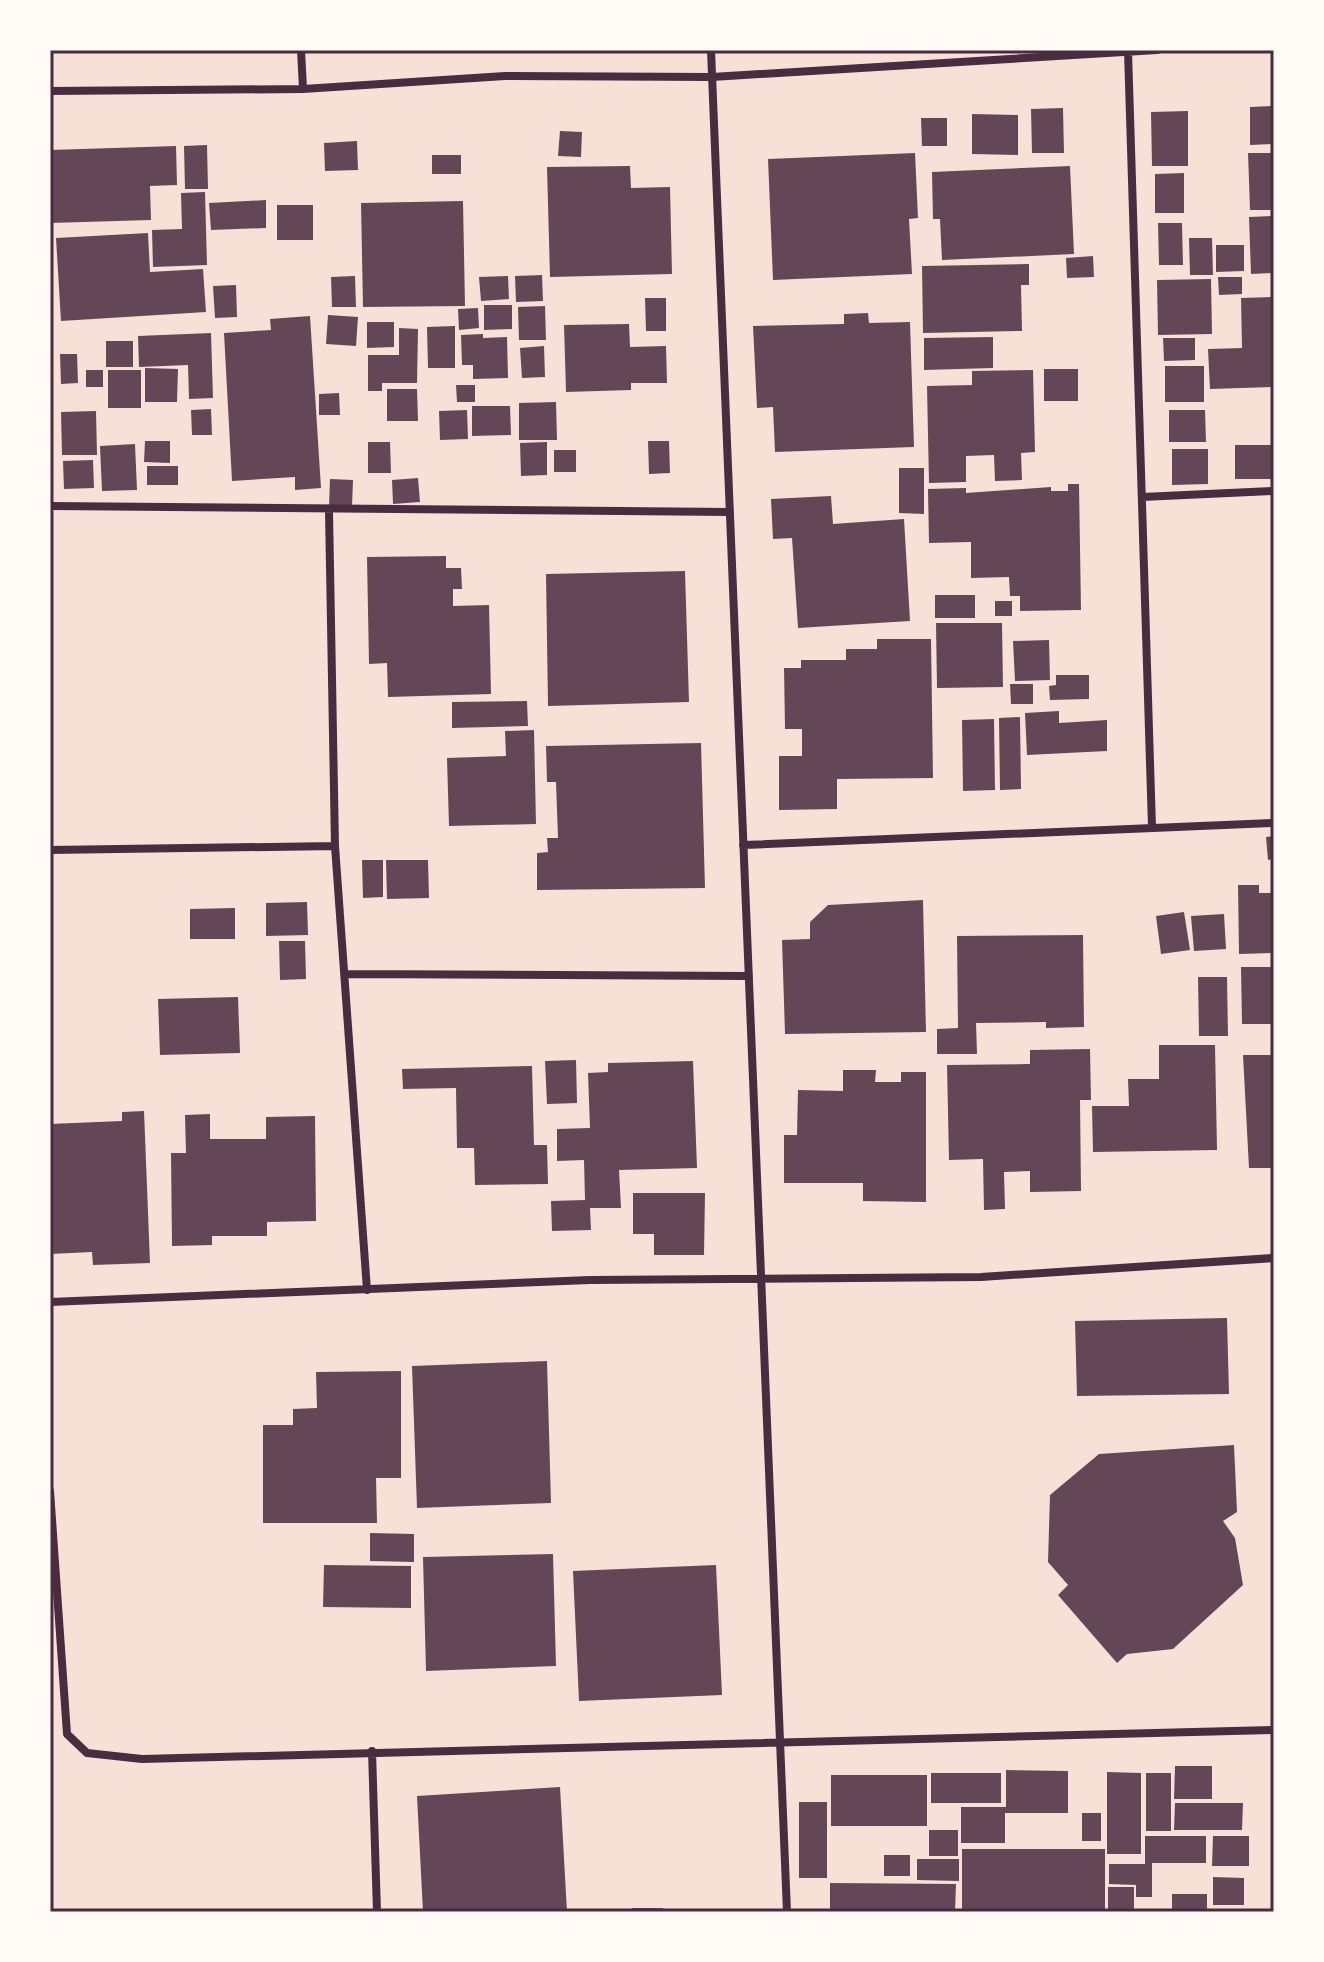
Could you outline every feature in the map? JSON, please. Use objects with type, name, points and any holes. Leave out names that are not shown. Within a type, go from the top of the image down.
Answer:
[{"type":"street","points":[[301,50],[303,89]]},
{"type":"street","points":[[711,50],[787,1912]]},
{"type":"street","points":[[50,91],[303,89],[505,76],[712,77],[1157,50]]},
{"type":"street","points":[[1128,51],[1152,827]]},
{"type":"street","points":[[1142,497],[1274,491]]},
{"type":"street","points":[[50,506],[329,511],[730,512]]},
{"type":"street","points":[[329,511],[335,846],[367,1290]]},
{"type":"street","points":[[743,845],[1274,823]]},
{"type":"street","points":[[50,850],[335,846]]},
{"type":"street","points":[[345,974],[749,976]]},
{"type":"street","points":[[50,1302],[590,1280],[981,1277],[1274,1258]]},
{"type":"street","points":[[50,1491],[67,1734],[87,1753],[142,1759],[1274,1730]]},
{"type":"street","points":[[372,1751],[377,1912]]},
{"type":"building","points":[[1274,106],[1274,144],[1250,145],[1250,107]]},
{"type":"building","points":[[1063,108],[1064,153],[1032,153],[1031,109]]},
{"type":"building","points":[[1188,111],[1188,166],[1152,166],[1151,112]]},
{"type":"building","points":[[972,114],[1018,115],[1018,155],[972,154]]},
{"type":"building","points":[[921,118],[947,118],[947,146],[922,146]]},
{"type":"building","points":[[560,131],[582,132],[581,157],[558,156]]},
{"type":"building","points":[[357,141],[358,170],[325,171],[324,143]]},
{"type":"building","points":[[207,145],[208,189],[185,189],[184,146]]},
{"type":"building","points":[[176,146],[177,185],[150,186],[151,220],[50,223],[50,150]]},
{"type":"building","points":[[915,153],[918,218],[909,219],[912,274],[773,280],[768,159]]},
{"type":"building","points":[[1248,153],[1274,153],[1274,210],[1250,210]]},
{"type":"building","points":[[432,155],[461,155],[461,174],[432,174]]},
{"type":"building","points":[[630,166],[631,188],[670,187],[672,274],[550,277],[547,167]]},
{"type":"building","points":[[1070,166],[1074,254],[942,260],[940,219],[933,219],[932,172]]},
{"type":"building","points":[[1184,173],[1184,213],[1155,213],[1155,174]]},
{"type":"building","points":[[205,192],[207,265],[153,267],[152,230],[182,229],[181,193]]},
{"type":"building","points":[[266,200],[266,228],[211,230],[209,203]]},
{"type":"building","points":[[463,201],[465,306],[363,307],[361,203]]},
{"type":"building","points":[[277,205],[313,205],[313,240],[277,240]]},
{"type":"building","points":[[1274,216],[1274,273],[1251,274],[1249,217]]},
{"type":"building","points":[[1158,223],[1182,223],[1183,265],[1159,265]]},
{"type":"building","points":[[148,233],[150,272],[203,269],[206,312],[61,321],[56,238]]},
{"type":"building","points":[[1189,238],[1212,238],[1213,275],[1190,275]]},
{"type":"building","points":[[1216,245],[1244,245],[1244,271],[1216,272]]},
{"type":"building","points":[[1093,256],[1094,277],[1067,278],[1066,258]]},
{"type":"building","points":[[1029,264],[1029,285],[1021,285],[1022,331],[923,333],[922,266]]},
{"type":"building","points":[[542,275],[543,301],[516,302],[515,276]]},
{"type":"building","points":[[355,276],[356,307],[332,307],[331,277]]},
{"type":"building","points":[[508,276],[509,299],[481,301],[479,277]]},
{"type":"building","points":[[1218,277],[1242,277],[1242,294],[1219,295]]},
{"type":"building","points":[[1211,279],[1212,334],[1158,335],[1157,280]]},
{"type":"building","points":[[236,285],[237,317],[215,318],[213,286]]},
{"type":"building","points":[[1274,297],[1274,387],[1210,389],[1208,349],[1242,348],[1241,298]]},
{"type":"building","points":[[645,298],[666,298],[666,331],[646,331]]},
{"type":"building","points":[[484,305],[512,305],[512,329],[484,330]]},
{"type":"building","points":[[545,306],[546,340],[519,340],[518,307]]},
{"type":"building","points":[[478,308],[479,328],[459,330],[458,309]]},
{"type":"building","points":[[868,313],[869,323],[910,322],[914,447],[775,452],[773,407],[757,408],[753,326],[844,324],[844,314]]},
{"type":"building","points":[[328,315],[358,317],[356,346],[326,344]]},
{"type":"building","points":[[310,316],[321,488],[295,490],[295,477],[232,481],[224,333],[271,330],[270,319]]},
{"type":"building","points":[[367,322],[394,322],[394,347],[367,348]]},
{"type":"building","points":[[629,324],[630,347],[666,346],[667,383],[631,383],[631,390],[566,392],[564,325]]},
{"type":"building","points":[[455,326],[455,368],[428,368],[427,327]]},
{"type":"building","points":[[399,328],[418,329],[417,383],[382,383],[382,391],[368,391],[368,355],[399,355]]},
{"type":"building","points":[[211,333],[213,398],[189,399],[188,365],[139,367],[138,336]]},
{"type":"building","points":[[483,334],[483,338],[507,337],[508,378],[473,379],[473,365],[462,365],[461,335]]},
{"type":"building","points":[[993,337],[993,368],[924,370],[924,338]]},
{"type":"building","points":[[1163,338],[1195,338],[1195,360],[1164,361]]},
{"type":"building","points":[[106,341],[133,341],[133,367],[106,367]]},
{"type":"building","points":[[544,346],[545,377],[522,378],[520,348]]},
{"type":"building","points":[[60,354],[77,354],[78,383],[61,384]]},
{"type":"building","points":[[1165,366],[1204,366],[1204,402],[1165,402]]},
{"type":"building","points":[[145,368],[178,369],[177,402],[145,402]]},
{"type":"building","points":[[1044,369],[1078,369],[1078,401],[1044,401]]},
{"type":"building","points":[[86,370],[103,370],[103,387],[86,387]]},
{"type":"building","points":[[108,370],[141,370],[141,408],[108,408]]},
{"type":"building","points":[[1033,370],[1035,452],[1021,453],[1022,480],[995,481],[994,455],[966,456],[966,482],[929,483],[927,386],[972,385],[972,371]]},
{"type":"building","points":[[456,385],[475,385],[475,402],[457,402]]},
{"type":"building","points":[[387,389],[417,389],[418,421],[387,421]]},
{"type":"building","points":[[339,393],[340,415],[319,415],[319,394]]},
{"type":"building","points":[[556,402],[557,440],[519,440],[519,403]]},
{"type":"building","points":[[472,406],[510,406],[511,435],[472,436]]},
{"type":"building","points":[[211,409],[212,435],[192,435],[191,410]]},
{"type":"building","points":[[467,410],[468,439],[440,440],[439,411]]},
{"type":"building","points":[[1169,410],[1205,410],[1206,442],[1169,442]]},
{"type":"building","points":[[96,411],[97,455],[62,455],[61,412]]},
{"type":"building","points":[[145,441],[170,441],[170,463],[144,462]]},
{"type":"building","points":[[648,441],[669,441],[670,473],[649,474]]},
{"type":"building","points":[[368,442],[390,442],[391,473],[368,473]]},
{"type":"building","points":[[547,442],[547,475],[521,476],[520,443]]},
{"type":"building","points":[[135,444],[137,490],[102,491],[100,446]]},
{"type":"building","points":[[1235,445],[1274,445],[1274,479],[1235,479]]},
{"type":"building","points":[[1172,449],[1208,449],[1208,484],[1172,485]]},
{"type":"building","points":[[554,450],[576,450],[576,472],[554,472]]},
{"type":"building","points":[[93,460],[94,488],[64,489],[63,461]]},
{"type":"building","points":[[147,466],[178,466],[178,485],[147,485]]},
{"type":"building","points":[[899,468],[924,468],[924,514],[899,513]]},
{"type":"building","points":[[418,478],[420,502],[393,504],[392,480]]},
{"type":"building","points":[[330,479],[353,480],[352,506],[329,506]]},
{"type":"building","points":[[1068,484],[1079,484],[1081,610],[1020,611],[1020,596],[1010,596],[1009,577],[971,578],[971,542],[929,543],[928,489],[966,488],[966,493],[1051,487],[1051,491],[1068,491]]},
{"type":"building","points":[[831,496],[833,524],[904,519],[910,621],[798,628],[792,538],[773,539],[771,499]]},
{"type":"building","points":[[446,556],[446,568],[461,568],[462,589],[453,589],[453,606],[489,605],[491,694],[388,697],[387,663],[369,664],[367,557]]},
{"type":"building","points":[[685,571],[689,702],[548,706],[546,574]]},
{"type":"building","points":[[935,595],[975,595],[975,618],[935,618]]},
{"type":"building","points":[[995,601],[1012,601],[1012,616],[995,616]]},
{"type":"building","points":[[936,623],[1002,623],[1003,687],[937,688]]},
{"type":"building","points":[[877,639],[931,639],[933,778],[837,779],[837,809],[779,810],[779,756],[802,756],[802,729],[785,729],[784,668],[801,668],[801,660],[846,660],[846,649],[877,649]]},
{"type":"building","points":[[1049,640],[1050,680],[1015,681],[1013,641]]},
{"type":"building","points":[[1056,675],[1089,675],[1089,699],[1050,700],[1049,686],[1056,685]]},
{"type":"building","points":[[1010,684],[1033,684],[1033,704],[1011,704]]},
{"type":"building","points":[[527,701],[528,726],[452,728],[452,702]]},
{"type":"building","points":[[1059,711],[1059,723],[1107,720],[1107,751],[1027,755],[1025,713]]},
{"type":"building","points":[[1020,717],[1021,789],[1000,790],[999,718]]},
{"type":"building","points":[[994,719],[995,790],[963,791],[962,720]]},
{"type":"building","points":[[534,730],[536,824],[449,826],[447,758],[506,756],[505,731]]},
{"type":"building","points":[[701,743],[705,888],[537,890],[537,853],[548,852],[547,838],[558,838],[556,782],[547,782],[546,746]]},
{"type":"building","points":[[1274,836],[1274,859],[1268,860],[1266,837]]},
{"type":"building","points":[[362,860],[383,860],[383,897],[363,898]]},
{"type":"building","points":[[386,860],[428,860],[429,898],[387,899]]},
{"type":"building","points":[[1238,885],[1259,885],[1259,893],[1274,893],[1274,953],[1239,954]]},
{"type":"building","points":[[923,900],[926,1032],[785,1034],[782,940],[810,939],[810,922],[828,905]]},
{"type":"building","points":[[307,902],[308,935],[266,936],[266,903]]},
{"type":"building","points":[[235,908],[235,939],[190,939],[190,909]]},
{"type":"building","points":[[1184,912],[1190,950],[1161,954],[1156,916]]},
{"type":"building","points":[[1224,914],[1226,949],[1194,951],[1191,916]]},
{"type":"building","points":[[1083,935],[1084,1027],[1046,1028],[1046,1022],[976,1023],[977,1054],[937,1054],[937,1029],[958,1028],[957,936]]},
{"type":"building","points":[[279,941],[305,941],[306,979],[280,980]]},
{"type":"building","points":[[1241,967],[1274,967],[1274,1024],[1242,1024]]},
{"type":"building","points":[[1198,977],[1227,977],[1228,1036],[1199,1036]]},
{"type":"building","points":[[238,997],[240,1053],[160,1055],[158,999]]},
{"type":"building","points":[[1159,1045],[1215,1045],[1217,1150],[1093,1152],[1092,1106],[1129,1106],[1128,1079],[1159,1079]]},
{"type":"building","points":[[1090,1049],[1091,1100],[1080,1100],[1081,1191],[1030,1192],[1030,1171],[1004,1172],[1005,1209],[984,1210],[983,1159],[949,1160],[947,1065],[1030,1064],[1030,1050]]},
{"type":"building","points":[[1243,1055],[1274,1055],[1274,1168],[1249,1168]]},
{"type":"building","points":[[576,1060],[577,1103],[547,1104],[545,1061]]},
{"type":"building","points":[[693,1061],[697,1168],[619,1170],[621,1208],[590,1208],[591,1230],[552,1231],[551,1201],[585,1200],[584,1160],[557,1161],[557,1129],[590,1128],[588,1073],[608,1072],[608,1063]]},
{"type":"building","points":[[532,1066],[534,1145],[547,1145],[548,1184],[475,1185],[474,1148],[457,1148],[456,1088],[403,1089],[402,1069]]},
{"type":"building","points":[[843,1070],[876,1070],[875,1082],[901,1082],[901,1072],[926,1072],[926,1202],[863,1201],[863,1183],[784,1183],[784,1135],[797,1135],[798,1090],[843,1091]]},
{"type":"building","points":[[144,1111],[150,1263],[93,1265],[92,1252],[50,1254],[50,1124],[122,1121],[122,1112]]},
{"type":"building","points":[[210,1114],[210,1139],[266,1139],[266,1117],[315,1116],[316,1221],[267,1222],[267,1236],[212,1236],[212,1245],[172,1246],[171,1153],[186,1153],[185,1115]]},
{"type":"building","points":[[633,1193],[705,1193],[704,1255],[654,1255],[654,1234],[633,1234]]},
{"type":"building","points":[[1227,1318],[1229,1394],[1077,1396],[1075,1321]]},
{"type":"building","points":[[547,1361],[551,1503],[417,1508],[412,1366]]},
{"type":"building","points":[[401,1371],[401,1478],[376,1478],[377,1523],[263,1523],[263,1425],[293,1425],[293,1409],[317,1408],[316,1372]]},
{"type":"building","points":[[1234,1445],[1237,1512],[1223,1521],[1235,1538],[1243,1585],[1173,1649],[1127,1654],[1117,1663],[1058,1595],[1068,1585],[1048,1562],[1050,1495],[1099,1454]]},
{"type":"building","points":[[370,1533],[414,1534],[414,1562],[370,1561]]},
{"type":"building","points":[[553,1554],[556,1666],[426,1671],[423,1557]]},
{"type":"building","points":[[324,1565],[411,1566],[411,1608],[323,1607]]},
{"type":"building","points":[[716,1565],[722,1695],[579,1701],[573,1571]]},
{"type":"building","points":[[1175,1766],[1212,1766],[1212,1799],[1174,1799]]},
{"type":"building","points":[[1006,1770],[1068,1771],[1068,1813],[1005,1813],[1005,1843],[961,1843],[961,1807],[1006,1807]]},
{"type":"building","points":[[1107,1772],[1141,1773],[1141,1854],[1107,1854]]},
{"type":"building","points":[[931,1773],[1001,1773],[1001,1803],[931,1803]]},
{"type":"building","points":[[1146,1773],[1171,1773],[1171,1831],[1146,1831]]},
{"type":"building","points":[[831,1775],[927,1775],[927,1826],[831,1826]]},
{"type":"building","points":[[560,1787],[567,1912],[423,1912],[417,1796]]},
{"type":"building","points":[[799,1802],[827,1802],[827,1878],[799,1878]]},
{"type":"building","points":[[1175,1803],[1243,1803],[1242,1830],[1174,1830]]},
{"type":"building","points":[[1082,1813],[1101,1813],[1101,1841],[1082,1841]]},
{"type":"building","points":[[929,1830],[958,1830],[958,1856],[929,1856]]},
{"type":"building","points":[[1145,1836],[1206,1836],[1206,1863],[1152,1863],[1152,1897],[1136,1897],[1136,1885],[1109,1884],[1109,1864],[1145,1864]]},
{"type":"building","points":[[1213,1836],[1249,1836],[1249,1866],[1212,1866]]},
{"type":"building","points":[[962,1849],[1105,1849],[1105,1912],[962,1912]]},
{"type":"building","points":[[884,1855],[910,1855],[910,1876],[884,1876]]},
{"type":"building","points":[[917,1859],[959,1859],[959,1881],[917,1880]]},
{"type":"building","points":[[1213,1877],[1244,1878],[1244,1905],[1213,1905]]},
{"type":"building","points":[[830,1883],[956,1884],[955,1912],[830,1912]]},
{"type":"building","points":[[1108,1887],[1134,1887],[1134,1912],[1108,1912]]},
{"type":"building","points":[[1172,1894],[1207,1894],[1207,1912],[1172,1912]]},
{"type":"building","points":[[632,1908],[663,1908],[663,1912],[632,1912]]}]
